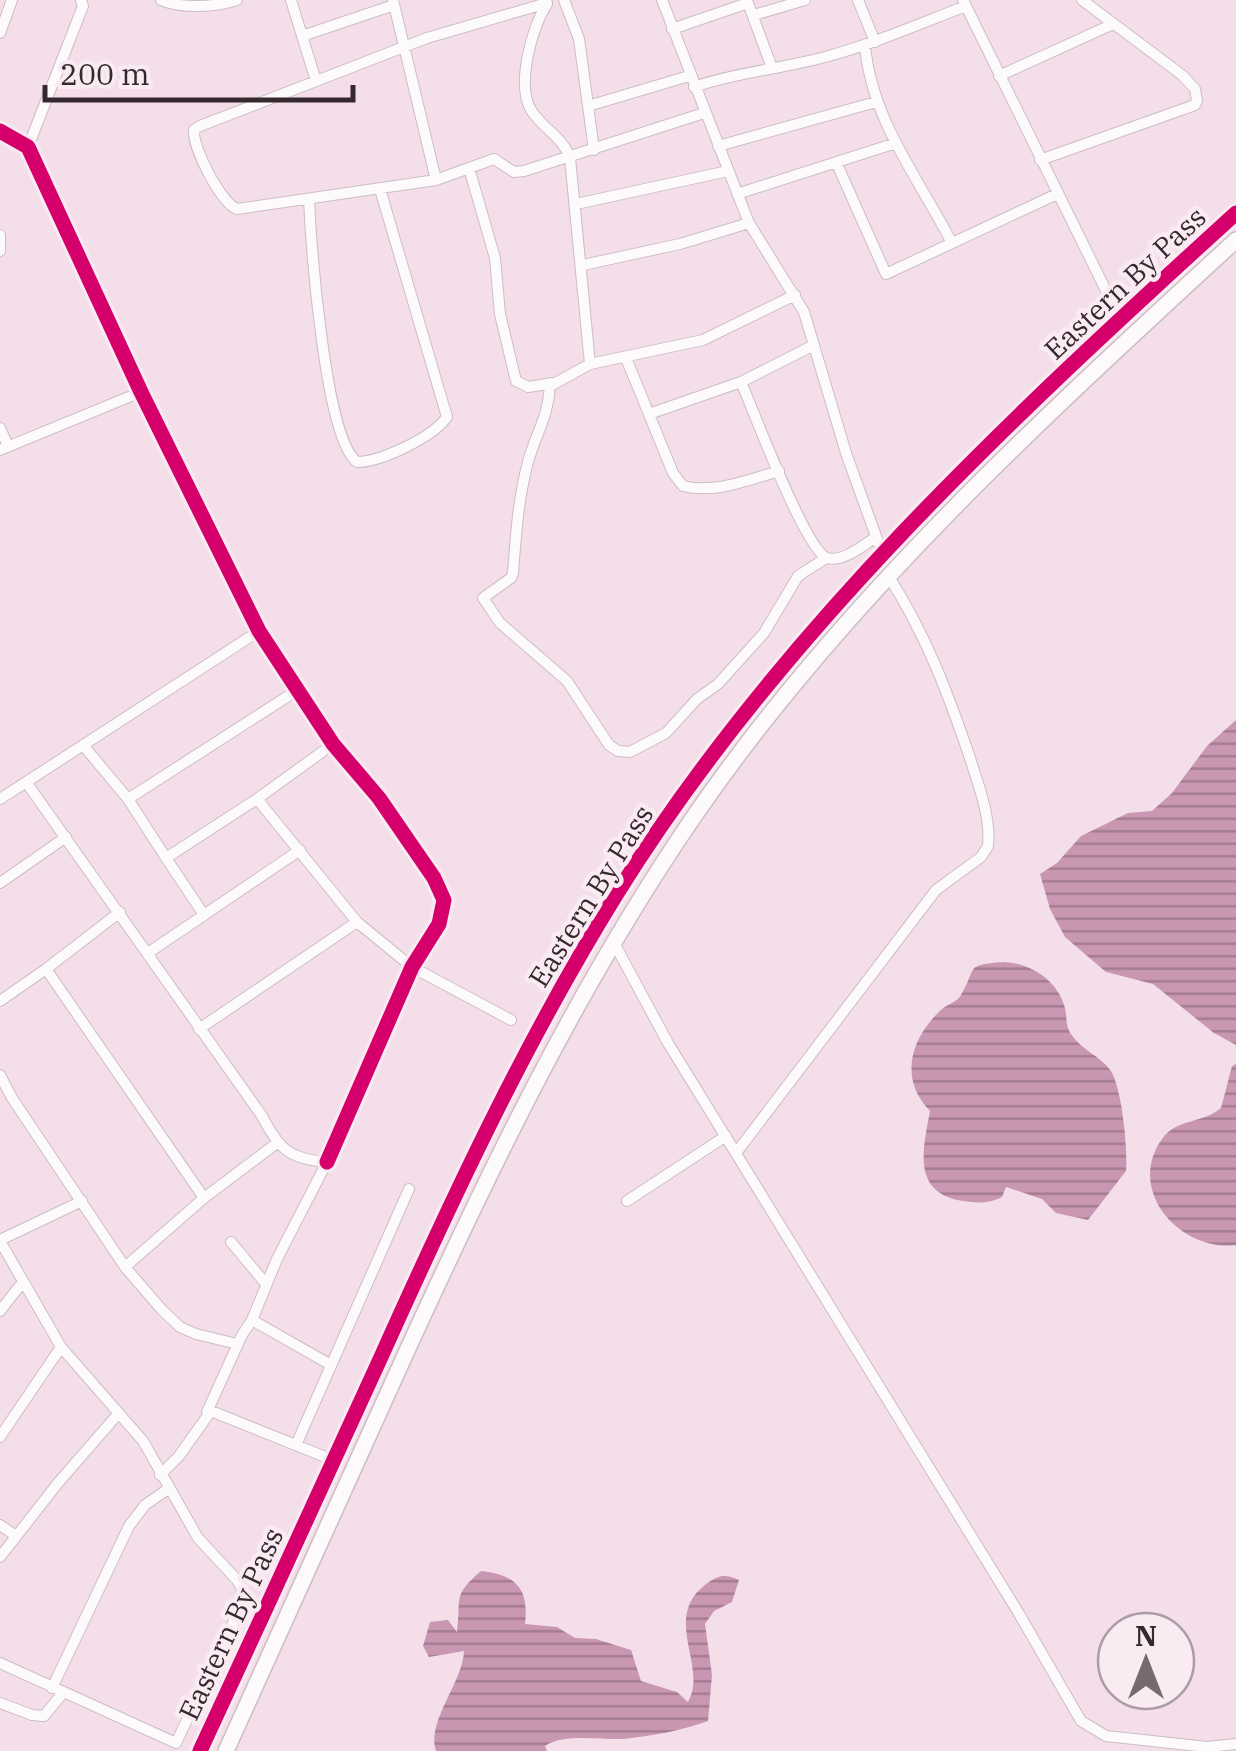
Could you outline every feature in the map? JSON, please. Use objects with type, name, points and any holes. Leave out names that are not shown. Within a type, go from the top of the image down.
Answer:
[{"type":"main road","name":"Eastern By Pass","points":[[200,1751],[462,1176],[551,1007],[618,892],[721,744],[879,545],[1236,213]]},
{"type":"main road","name":"Eastern By Pass","points":[[226,1751],[476,1199],[578,1002],[693,818],[833,638],[942,519],[1236,240]]},
{"type":"street","points":[[0,33],[12,0]]},
{"type":"street","points":[[28,148],[82,0]]},
{"type":"street","points":[[161,0],[181,4],[224,4],[238,0]]},
{"type":"street","points":[[291,0],[316,82]]},
{"type":"street","points":[[564,0],[579,39],[594,150]]},
{"type":"street","points":[[553,383],[547,417],[535,441],[522,490],[513,573],[482,598],[500,623],[566,681],[609,745],[630,752],[680,720],[764,633],[798,576],[826,558],[840,558],[879,545],[795,294],[749,223],[662,0]]},
{"type":"street","points":[[754,14],[805,0]]},
{"type":"street","points":[[858,0],[870,43],[868,76],[876,102],[952,243]]},
{"type":"street","points":[[1040,160],[1139,128],[1195,105],[1198,100],[1196,90],[1182,75],[1082,0]]},
{"type":"street","points":[[549,1],[454,29],[200,126],[192,135],[226,204],[232,208],[436,180],[494,159],[518,172],[704,114]]},
{"type":"street","points":[[549,1],[532,36],[526,98],[531,111],[566,147],[570,158],[590,364]]},
{"type":"street","points":[[302,36],[394,3],[436,180]]},
{"type":"street","points":[[672,28],[745,3],[752,5],[772,68]]},
{"type":"street","points":[[588,106],[772,68],[870,43],[964,3],[1120,319]]},
{"type":"street","points":[[999,76],[1114,24]]},
{"type":"street","points":[[718,146],[876,102]]},
{"type":"street","points":[[0,131],[28,148],[258,631],[333,744],[380,798],[434,878],[444,900],[438,924],[412,967],[327,1162],[207,1412],[179,1456],[160,1475]]},
{"type":"street","points":[[738,194],[896,143]]},
{"type":"street","points":[[836,162],[884,274],[1056,194]]},
{"type":"street","points":[[469,168],[495,258],[500,314],[516,382],[528,387],[553,383],[590,364],[703,340],[795,294]]},
{"type":"street","points":[[576,204],[728,171]]},
{"type":"street","points":[[308,199],[321,336],[343,446],[357,462],[368,462],[421,439],[440,427],[447,417],[380,189]]},
{"type":"street","points":[[583,265],[680,244],[749,223]]},
{"type":"street","points":[[0,236],[0,250]]},
{"type":"street","points":[[650,414],[741,382],[814,345]]},
{"type":"street","points":[[626,358],[672,472],[683,486],[699,490],[717,488],[779,471]]},
{"type":"street","points":[[741,382],[812,542],[826,558]]},
{"type":"street","points":[[0,428],[4,448],[141,392]]},
{"type":"street","points":[[736,1153],[936,890],[981,857],[988,846],[982,794],[949,696],[925,637],[889,577]]},
{"type":"street","points":[[0,799],[258,631]]},
{"type":"street","points":[[128,799],[296,691]]},
{"type":"street","points":[[166,858],[333,744]]},
{"type":"street","points":[[84,745],[128,799],[204,915]]},
{"type":"street","points":[[26,782],[262,1116],[277,1143],[305,1160],[327,1162]]},
{"type":"street","points":[[257,799],[357,922],[412,967],[511,1020]]},
{"type":"street","points":[[0,883],[66,836]]},
{"type":"street","points":[[148,954],[300,850]]},
{"type":"street","points":[[0,1001],[120,912]]},
{"type":"street","points":[[199,1029],[357,922]]},
{"type":"street","points":[[614,942],[668,1042],[1081,1720],[1106,1736],[1207,1747],[1236,1744]]},
{"type":"street","points":[[46,969],[204,1198]]},
{"type":"street","points":[[0,1075],[125,1267],[180,1327],[237,1344]]},
{"type":"street","points":[[626,1201],[726,1136]]},
{"type":"street","points":[[125,1267],[204,1198],[277,1143]]},
{"type":"street","points":[[296,1445],[409,1189]]},
{"type":"street","points":[[0,1663],[174,1747],[246,1596],[237,1580],[198,1538],[142,1442],[61,1347],[0,1241],[82,1201]]},
{"type":"street","points":[[231,1242],[266,1284]]},
{"type":"street","points":[[0,1312],[22,1283]]},
{"type":"street","points":[[252,1320],[331,1365]]},
{"type":"street","points":[[0,1437],[61,1347]]},
{"type":"street","points":[[207,1412],[215,1411],[333,1460]]},
{"type":"street","points":[[0,1557],[118,1414]]},
{"type":"street","points":[[0,1705],[44,1716],[129,1526],[145,1505],[168,1489]]},
{"type":"street","points":[[0,1526],[16,1536]]},
{"type":"shaded area","points":[[1236,720],[1236,1045],[1214,1033],[1153,984],[1106,972],[1065,937],[1050,909],[1040,874],[1057,863],[1081,836],[1128,813],[1152,811],[1172,793],[1207,746]]},
{"type":"shaded area","points":[[1004,962],[1032,969],[1055,987],[1071,1034],[1107,1066],[1115,1080],[1123,1120],[1126,1171],[1088,1220],[1056,1213],[1042,1199],[1006,1187],[1002,1197],[992,1201],[963,1201],[946,1196],[935,1189],[924,1167],[930,1111],[914,1085],[912,1058],[916,1045],[931,1020],[959,997],[977,966]]},
{"type":"shaded area","points":[[1236,1064],[1236,1245],[1216,1245],[1196,1239],[1164,1214],[1150,1178],[1152,1159],[1168,1132],[1221,1108],[1232,1066]]},
{"type":"shaded area","points":[[481,1571],[504,1576],[518,1586],[525,1602],[525,1624],[557,1627],[575,1638],[596,1639],[631,1650],[641,1681],[677,1692],[688,1702],[693,1673],[686,1625],[688,1610],[695,1595],[713,1579],[724,1576],[739,1580],[732,1602],[714,1611],[705,1624],[712,1675],[708,1721],[634,1738],[562,1740],[545,1746],[547,1751],[436,1751],[436,1727],[458,1676],[464,1651],[429,1657],[423,1646],[430,1622],[448,1620],[457,1632],[462,1593]]},
{"type":"cycle path","points":[[0,131],[28,147],[141,392],[259,631],[333,744],[379,798],[434,878],[444,900],[439,924],[412,967],[327,1162]]},
{"type":"cycle path","points":[[200,1751],[491,1122],[583,951],[680,799],[749,707],[902,533],[1067,369],[1236,213]]}]
